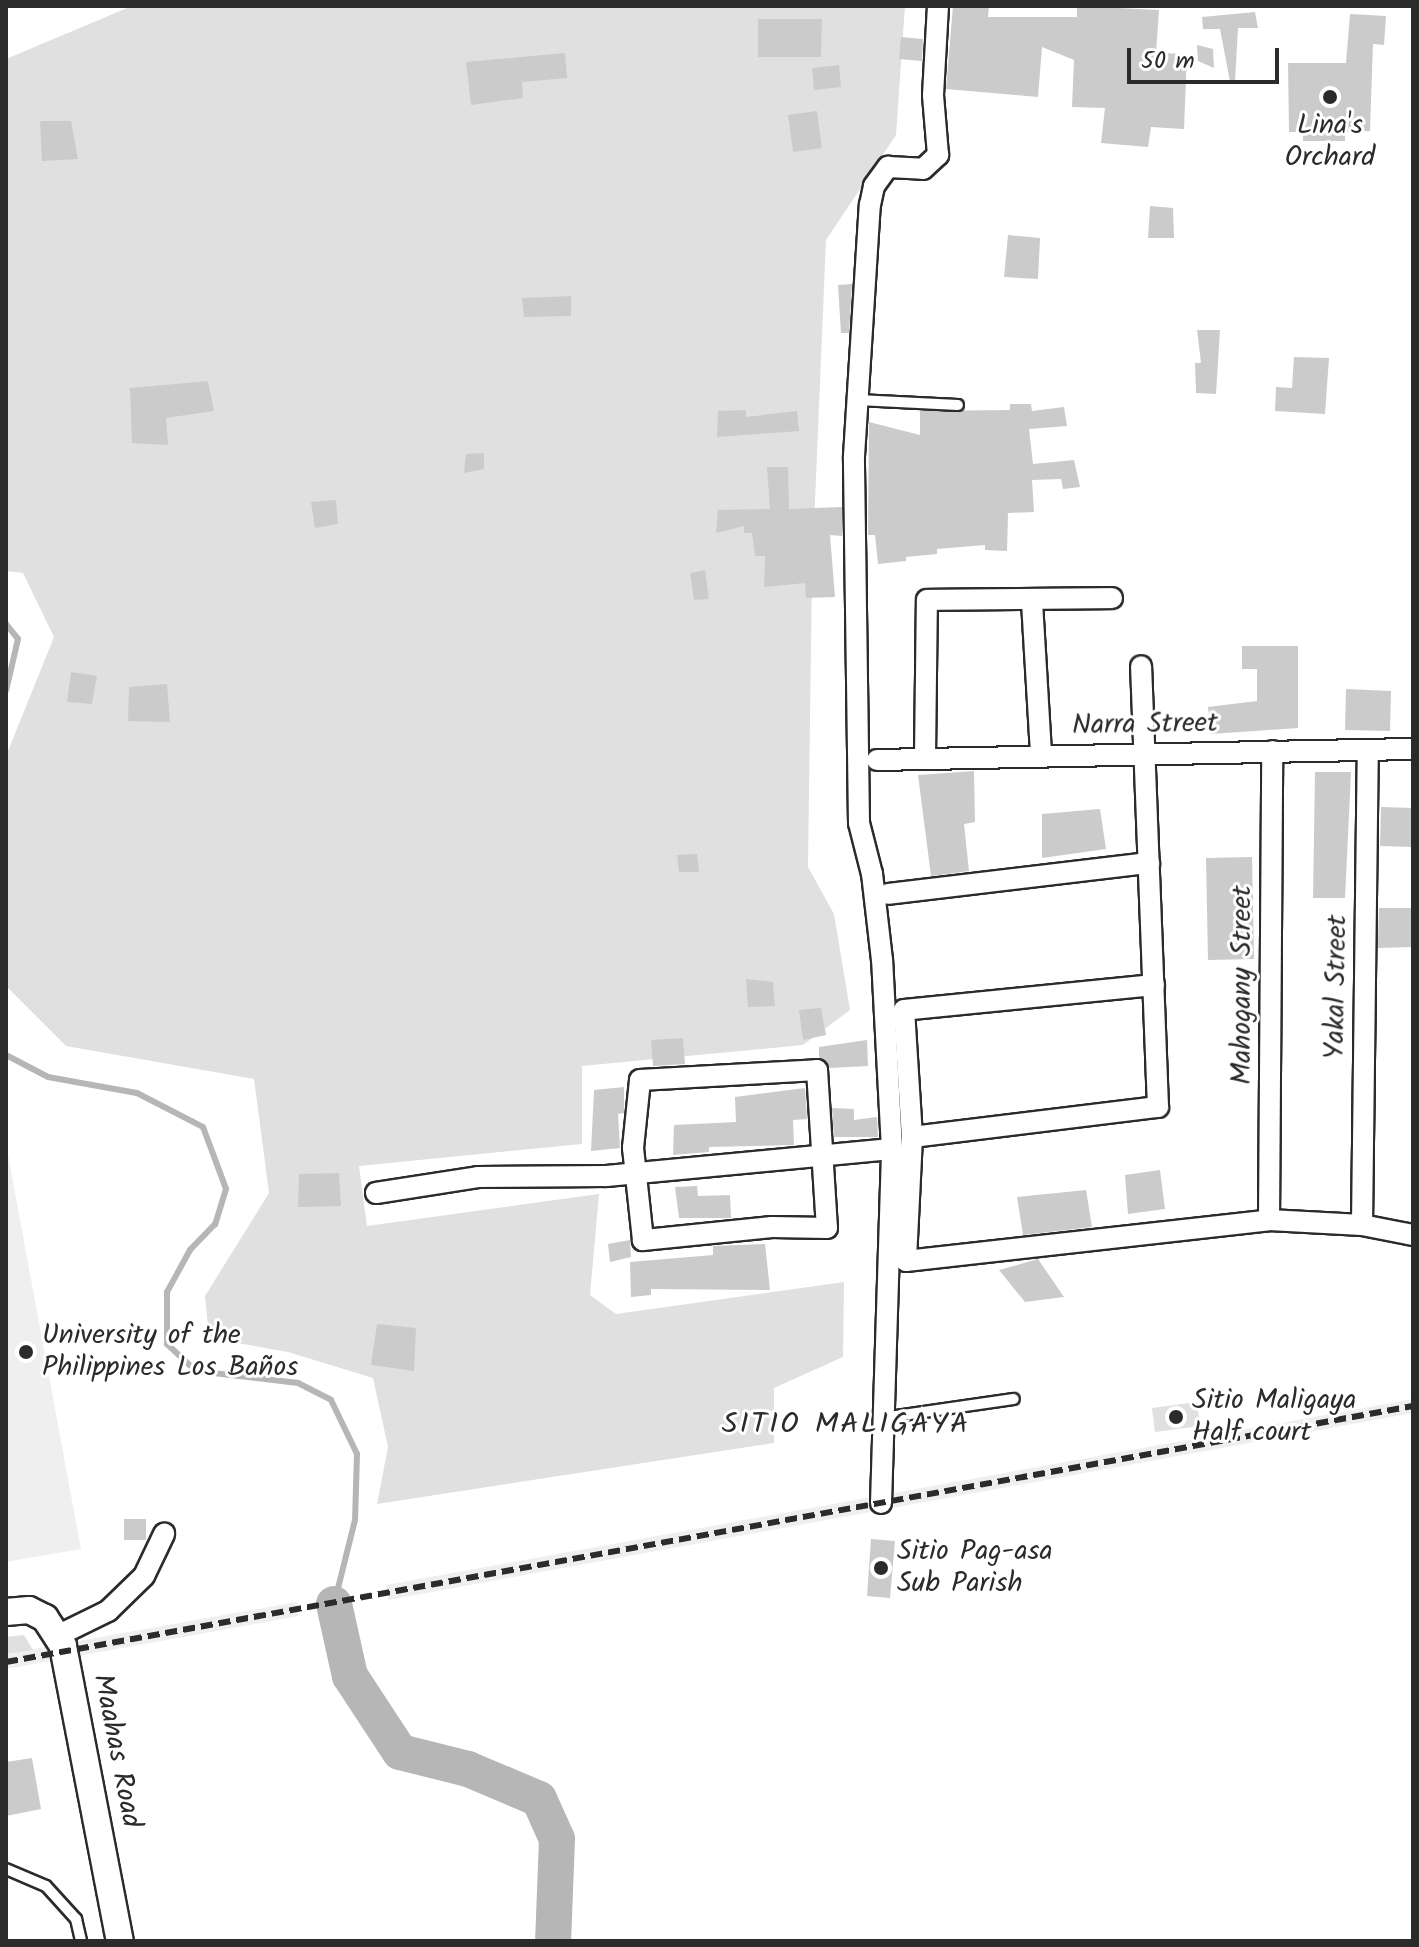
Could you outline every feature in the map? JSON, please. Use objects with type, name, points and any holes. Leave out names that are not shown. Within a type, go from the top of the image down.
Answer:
[{"type":"street","points":[[881,1503],[886,1477],[880,1419],[892,1149],[875,897],[859,823],[854,540],[858,400],[874,186],[888,167],[923,169],[938,155],[933,95],[938,6]]},
{"type":"street","points":[[925,756],[927,600],[1032,602],[1112,598]]},
{"type":"street","points":[[1032,602],[1041,753]]},
{"type":"street","points":[[912,1137],[1158,1107],[1141,666]]},
{"type":"street","name":"Narra Street","points":[[877,760],[1041,753],[1413,749]]},
{"type":"street","name":"Yakal Street","points":[[1362,1225],[1368,750]]},
{"type":"street","name":"Mahogany Street","points":[[1269,1220],[1272,751]]},
{"type":"street","points":[[888,894],[1149,863]]},
{"type":"street","points":[[1154,985],[904,1010],[912,1137],[906,1261],[1269,1220],[1362,1225],[1413,1235]]},
{"type":"street","points":[[817,1070],[822,1151],[827,1228],[772,1227],[643,1240],[634,1169],[640,1080],[817,1070]]},
{"type":"street","points":[[376,1193],[478,1177],[606,1176],[634,1169],[822,1151],[892,1149]]},
{"type":"street","points":[[6,1592],[17,1611],[45,1618],[59,1635],[108,1611],[144,1576],[164,1534]]},
{"type":"street","name":"Maahas Road","points":[[59,1635],[120,1941]]},
{"type":"lane","points":[[858,400],[958,405]]},
{"type":"lane","points":[[880,1419],[1014,1399]]},
{"type":"lane","points":[[6,1869],[46,1886],[76,1919],[81,1941]]},
{"type":"shaded area","points":[[132,6],[905,6],[896,135],[826,240],[812,573],[808,867],[834,914],[850,1010],[803,1045],[582,1066],[582,1144],[359,1166],[367,1226],[599,1194],[590,1295],[616,1314],[844,1282],[843,1357],[774,1388],[774,1443],[377,1504],[388,1447],[373,1378],[288,1352],[209,1338],[205,1296],[269,1193],[254,1079],[66,1046],[6,986],[6,756],[54,637],[23,573],[6,571],[6,59]]},
{"type":"shaded area","name":"University of the Philippines Los Baños","points":[[6,1144],[81,1549],[6,1562]]},
{"type":"shaded area","points":[[1413,1399],[1413,1413],[388,1600],[386,1585]]},
{"type":"shaded area","name":"Sitio Maligaya Half court","points":[[1197,1402],[1200,1426],[1155,1432],[1152,1408]]},
{"type":"shaded area","points":[[297,1602],[299,1616],[6,1669],[6,1654]]},
{"type":"shaded area","points":[[24,1635],[33,1650],[6,1654],[6,1637]]},
{"type":"building","points":[[953,6],[989,6],[988,17],[1077,17],[1077,6],[1159,10],[1156,53],[1187,54],[1184,129],[1151,127],[1148,147],[1101,143],[1105,108],[1072,107],[1074,60],[1042,47],[1038,97],[946,89]]},
{"type":"building","points":[[1255,12],[1258,28],[1238,28],[1235,81],[1230,82],[1220,29],[1203,29],[1202,17]]},
{"type":"building","name":"Lina's Orchard","points":[[1350,14],[1386,16],[1384,45],[1373,44],[1370,131],[1345,132],[1345,141],[1303,141],[1303,132],[1289,132],[1288,63],[1346,63]]},
{"type":"building","points":[[758,19],[822,19],[821,57],[758,57]]},
{"type":"building","points":[[901,37],[923,39],[922,61],[899,59]]},
{"type":"building","points":[[1197,45],[1213,49],[1214,68],[1198,61]]},
{"type":"building","points":[[565,53],[567,78],[522,82],[523,98],[471,105],[466,62]]},
{"type":"building","points":[[839,65],[841,87],[814,90],[812,68]]},
{"type":"building","points":[[817,111],[822,148],[793,152],[788,115]]},
{"type":"building","points":[[40,121],[71,121],[78,159],[42,161]]},
{"type":"building","points":[[1150,206],[1173,208],[1174,238],[1148,238]]},
{"type":"building","points":[[1008,235],[1040,238],[1038,279],[1004,277]]},
{"type":"building","points":[[852,284],[849,333],[841,333],[838,285]]},
{"type":"building","points":[[571,296],[571,316],[524,317],[522,298]]},
{"type":"building","points":[[1197,330],[1220,330],[1216,394],[1196,393],[1195,363],[1201,363]]},
{"type":"building","points":[[1294,357],[1329,358],[1325,414],[1275,411],[1276,387],[1292,388]]},
{"type":"building","points":[[208,381],[214,411],[166,418],[168,445],[132,443],[130,388]]},
{"type":"building","points":[[1010,404],[1031,404],[1032,411],[1064,407],[1067,426],[1029,429],[1033,464],[1074,460],[1080,487],[1063,489],[1061,479],[1032,480],[1034,512],[1008,513],[1007,551],[985,550],[985,545],[937,549],[937,554],[878,564],[875,535],[868,535],[869,422],[920,435],[920,411],[1010,410]]},
{"type":"building","points":[[746,410],[746,417],[797,411],[799,431],[717,437],[718,411]]},
{"type":"building","points":[[484,453],[484,469],[464,473],[466,454]]},
{"type":"building","points":[[767,467],[788,467],[789,509],[842,507],[842,536],[830,535],[835,597],[806,598],[805,583],[764,587],[765,556],[755,556],[752,533],[744,533],[744,526],[716,533],[718,510],[770,509]]},
{"type":"building","points":[[336,500],[338,524],[315,528],[311,502]]},
{"type":"building","points":[[705,570],[709,599],[694,600],[690,573]]},
{"type":"building","points":[[1242,646],[1298,646],[1298,728],[1211,734],[1208,707],[1257,701],[1257,669],[1242,669]]},
{"type":"building","points":[[71,672],[97,676],[92,704],[67,702]]},
{"type":"building","points":[[167,684],[170,722],[128,721],[129,687]]},
{"type":"building","points":[[1346,689],[1391,691],[1390,731],[1345,730]]},
{"type":"building","points":[[974,771],[975,822],[964,824],[969,871],[931,876],[918,775]]},
{"type":"building","points":[[1315,772],[1351,772],[1345,898],[1313,898]]},
{"type":"building","points":[[1381,807],[1413,808],[1413,847],[1380,846]]},
{"type":"building","points":[[1100,809],[1106,849],[1042,858],[1042,814]]},
{"type":"building","points":[[697,854],[699,872],[679,872],[677,855]]},
{"type":"building","points":[[1252,857],[1254,959],[1208,960],[1206,858]]},
{"type":"building","points":[[1379,908],[1411,908],[1411,947],[1378,948]]},
{"type":"building","points":[[746,979],[773,982],[775,1006],[748,1007]]},
{"type":"building","points":[[821,1008],[826,1035],[803,1040],[799,1010]]},
{"type":"building","points":[[683,1038],[685,1064],[653,1066],[651,1040]]},
{"type":"building","points":[[867,1040],[868,1066],[830,1068],[819,1057],[819,1047]]},
{"type":"building","points":[[624,1087],[624,1113],[618,1114],[620,1148],[591,1151],[594,1090]]},
{"type":"building","points":[[805,1088],[807,1119],[793,1120],[794,1145],[709,1147],[709,1152],[673,1155],[674,1125],[736,1122],[735,1097]]},
{"type":"building","points":[[832,1108],[854,1109],[854,1120],[877,1117],[878,1137],[834,1137]]},
{"type":"building","points":[[1160,1170],[1165,1209],[1128,1214],[1125,1175]]},
{"type":"building","points":[[339,1173],[341,1206],[298,1207],[299,1174]]},
{"type":"building","points":[[697,1186],[698,1196],[730,1195],[731,1218],[679,1218],[675,1187]]},
{"type":"building","points":[[1086,1190],[1092,1227],[1023,1235],[1017,1197]]},
{"type":"building","points":[[630,1240],[631,1257],[610,1262],[608,1244]]},
{"type":"building","points":[[765,1244],[770,1290],[651,1289],[651,1295],[631,1297],[630,1262],[713,1255],[713,1246]]},
{"type":"building","points":[[1038,1259],[1064,1297],[1025,1302],[999,1270]]},
{"type":"building","points":[[377,1324],[416,1328],[414,1371],[371,1365]]},
{"type":"building","points":[[124,1519],[146,1519],[146,1540],[124,1540]]},
{"type":"building","name":"Sitio Pag-asa Sub Parish","points":[[871,1539],[895,1541],[890,1598],[867,1596]]},
{"type":"building","points":[[32,1758],[41,1809],[6,1816],[6,1762]]},
{"type":"waterway","points":[[6,624],[18,639],[6,691]]},
{"type":"waterway","points":[[6,1055],[48,1077],[137,1093],[203,1127],[226,1189],[215,1224],[190,1250],[167,1292],[167,1344],[196,1371],[298,1383],[331,1400],[357,1454],[355,1520],[334,1604]]},
{"type":"waterway","points":[[334,1604],[350,1676],[400,1752],[468,1769],[539,1799],[557,1839],[553,1941]]},
{"type":"railway","points":[[6,1662],[1413,1406]]},
{"type":"place","name":"Lina's Orchard","points":[[1330,97]]},
{"type":"place","name":"University of the Philippines Los Baños","points":[[26,1352]]},
{"type":"place","name":"Sitio Maligaya Half court","points":[[1176,1417]]},
{"type":"place","name":"Sitio Pag-asa Sub Parish","points":[[881,1568]]},
{"type":"district","name":"SITIO MALIGAYA","points":[[846,1425]]}]
